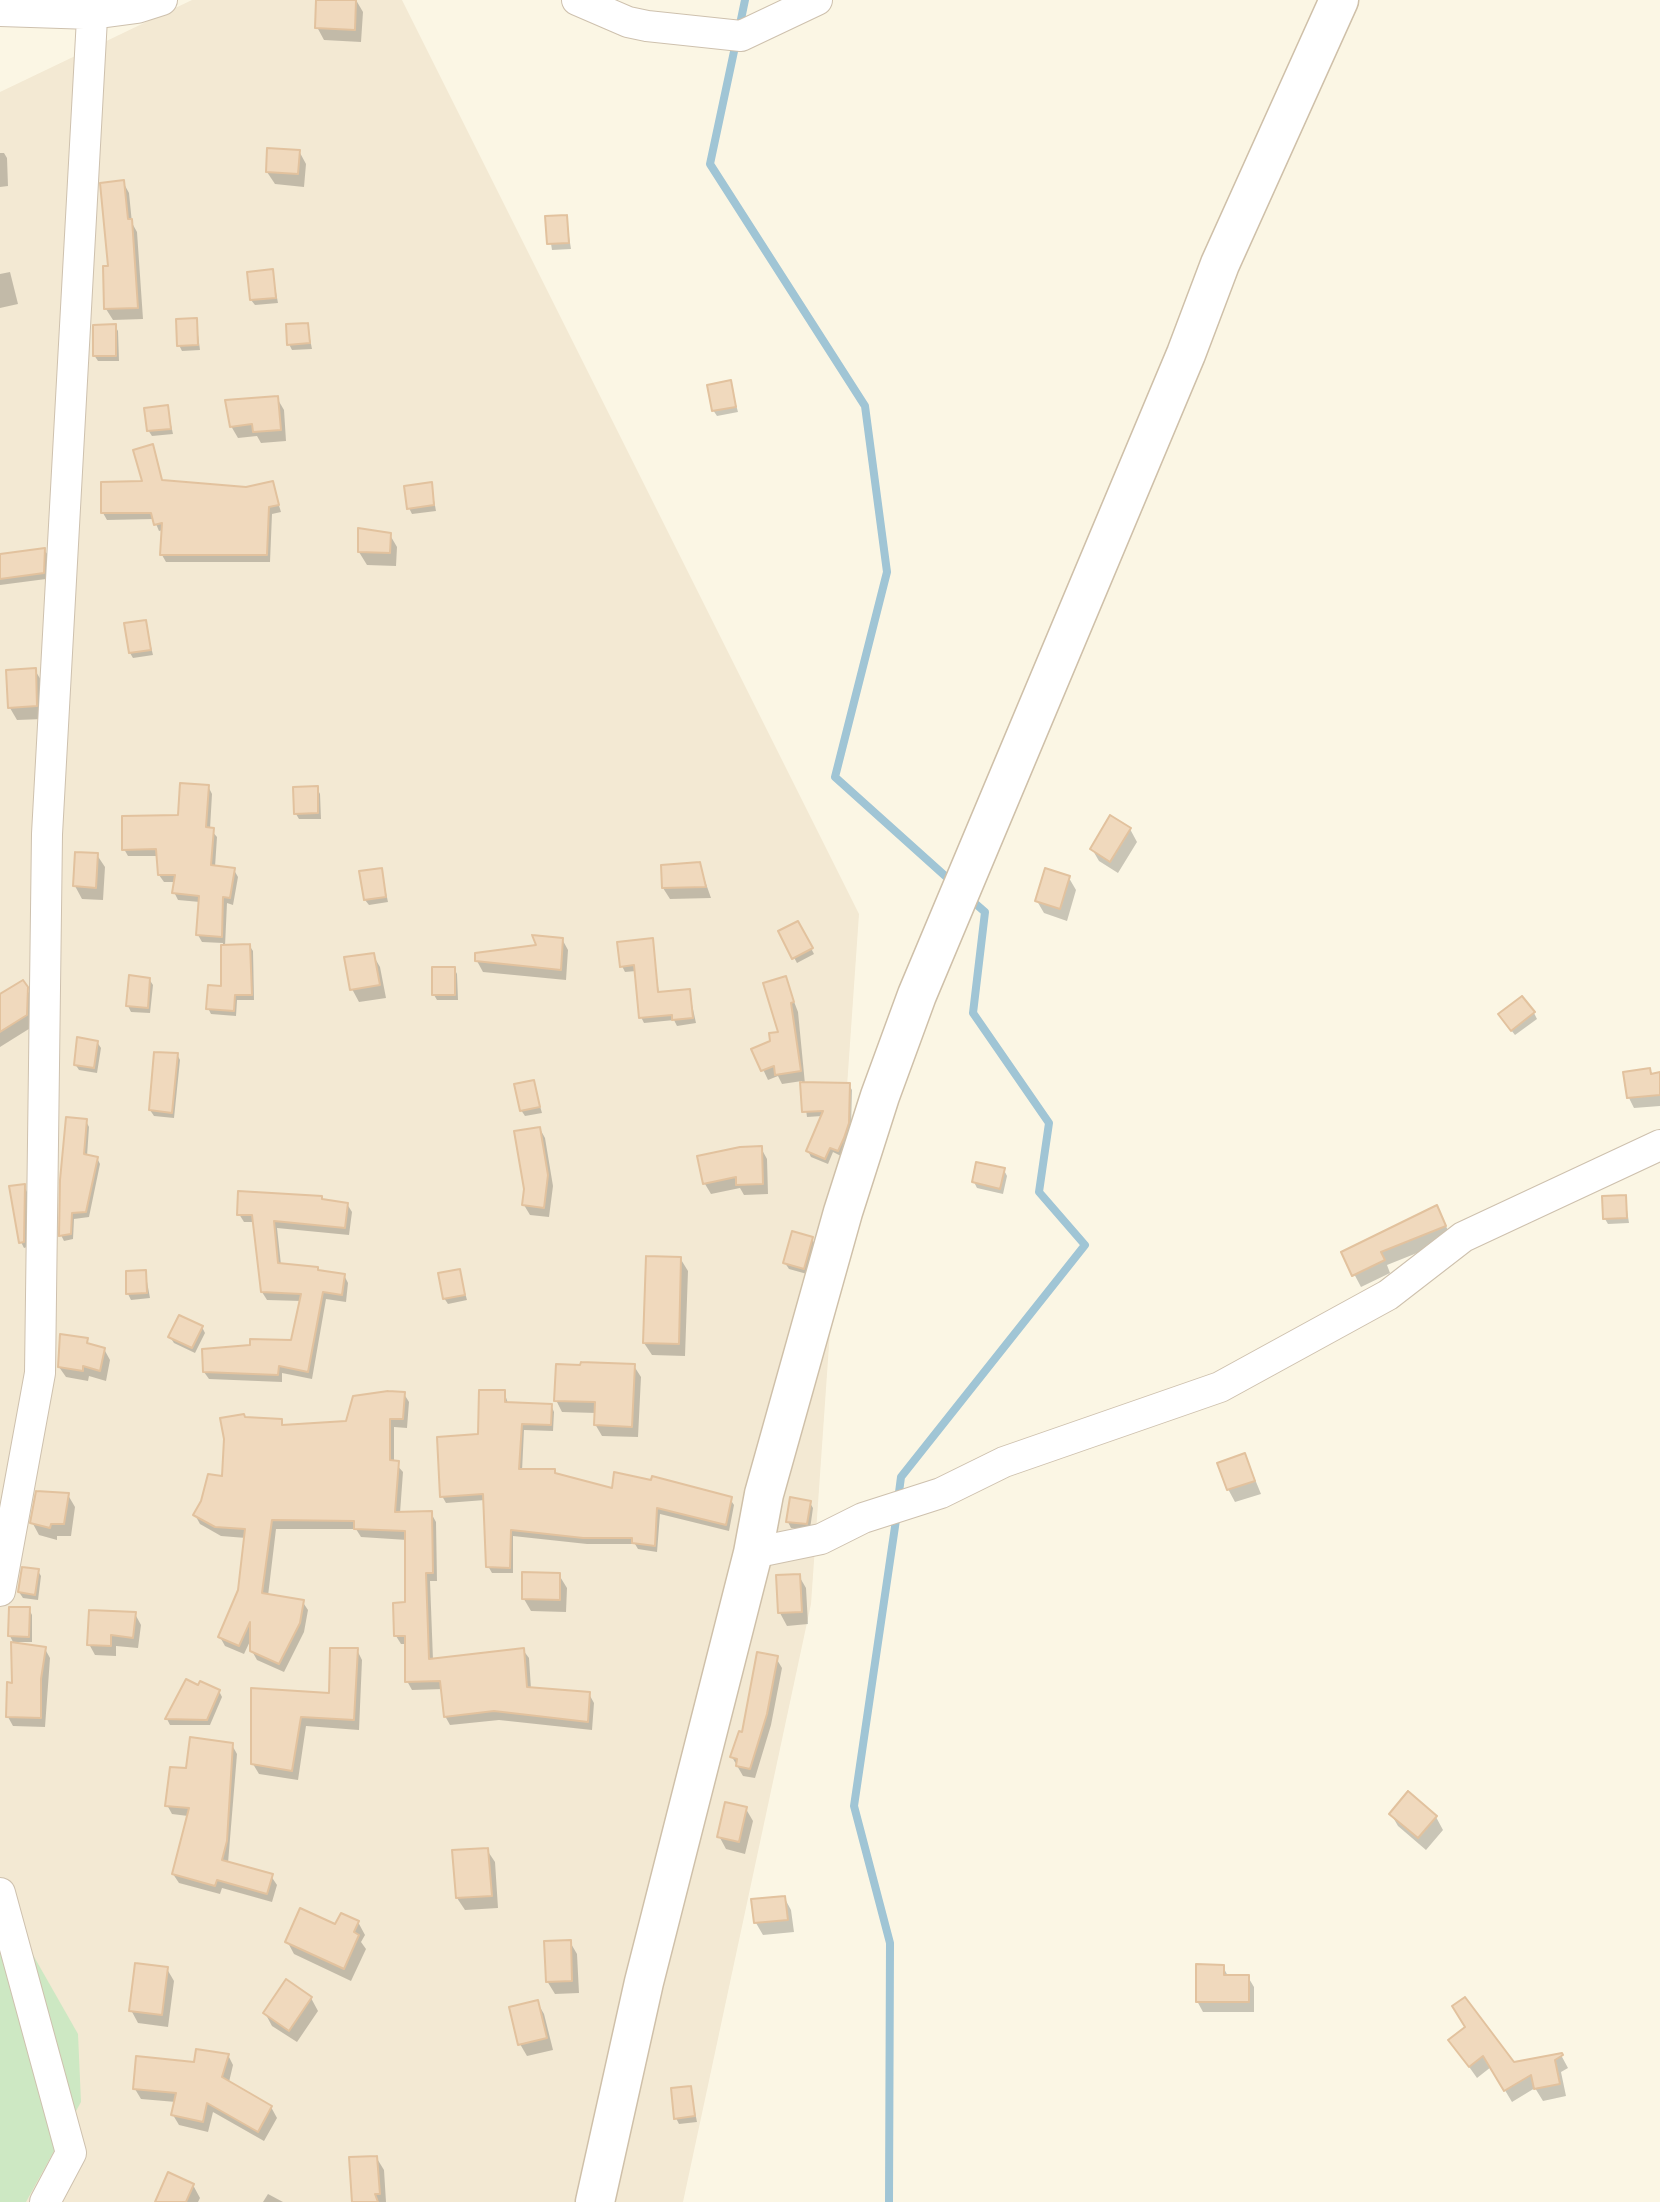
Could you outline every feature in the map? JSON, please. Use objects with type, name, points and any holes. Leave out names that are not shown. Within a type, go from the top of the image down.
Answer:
[{"type":"street","points":[[0,10],[137,8],[162,0]]},
{"type":"street","points":[[577,0],[628,22],[741,36],[817,0]]},
{"type":"street","points":[[595,2202],[644,1982],[752,1553],[764,1494],[840,1225],[880,1096],[917,995],[1186,354],[1220,264],[1339,0]]},
{"type":"street","points":[[0,1591],[40,1373],[47,834],[92,7]]},
{"type":"street","points":[[752,1553],[821,1538],[863,1518],[941,1493],[1004,1462],[1220,1387],[1388,1295],[1463,1237],[1660,1145]]},
{"type":"street","points":[[0,1893],[71,2153],[45,2202]]},
{"type":"shaded area","points":[[192,0],[402,0],[859,914],[811,1604],[683,2202],[0,2202],[0,92]]},
{"type":"green space","points":[[0,1897],[78,2034],[81,2102],[26,2202],[0,2202]]},
{"type":"building","points":[[316,0],[356,0],[355,30],[315,28]]},
{"type":"building","points":[[267,148],[300,150],[298,174],[266,172]]},
{"type":"building","points":[[124,180],[128,219],[132,219],[138,308],[104,309],[103,266],[108,266],[100,183]]},
{"type":"building","points":[[567,215],[569,243],[547,244],[545,216]]},
{"type":"building","points":[[273,269],[276,298],[250,300],[247,272]]},
{"type":"building","points":[[197,318],[198,345],[177,346],[176,319]]},
{"type":"building","points":[[308,323],[310,343],[287,345],[286,324]]},
{"type":"building","points":[[116,324],[116,356],[93,356],[93,325]]},
{"type":"building","points":[[731,380],[736,407],[712,411],[707,385]]},
{"type":"building","points":[[278,396],[281,430],[253,432],[252,424],[230,427],[225,400]]},
{"type":"building","points":[[168,405],[171,429],[147,431],[144,408]]},
{"type":"building","points":[[153,444],[162,480],[246,487],[273,481],[279,505],[269,507],[267,555],[160,555],[162,523],[154,525],[151,513],[101,513],[101,482],[142,481],[133,450]]},
{"type":"building","points":[[432,482],[434,505],[407,509],[404,486]]},
{"type":"building","points":[[358,528],[391,533],[390,553],[358,552]]},
{"type":"building","points":[[45,548],[44,573],[0,579],[0,554]]},
{"type":"building","points":[[146,620],[151,650],[129,653],[124,623]]},
{"type":"building","points":[[36,668],[37,706],[8,708],[6,670]]},
{"type":"building","points":[[180,783],[209,785],[206,827],[214,828],[211,865],[235,868],[230,898],[223,897],[222,937],[196,935],[199,896],[172,893],[175,875],[158,875],[156,849],[122,850],[122,816],[178,815]]},
{"type":"building","points":[[318,786],[318,813],[294,814],[293,787]]},
{"type":"building","points":[[1110,815],[1131,828],[1110,862],[1090,849]]},
{"type":"building","points":[[75,852],[98,853],[96,888],[73,886]]},
{"type":"building","points":[[700,862],[706,887],[662,888],[661,865]]},
{"type":"building","points":[[382,868],[386,897],[364,900],[359,871]]},
{"type":"building","points":[[1045,868],[1070,876],[1060,909],[1035,901]]},
{"type":"building","points":[[798,921],[813,948],[792,959],[778,931]]},
{"type":"building","points":[[532,935],[563,938],[561,970],[475,961],[475,953],[536,945]]},
{"type":"building","points":[[653,938],[658,992],[690,989],[693,1018],[672,1020],[672,1015],[639,1018],[634,965],[620,967],[617,942]]},
{"type":"building","points":[[250,944],[252,995],[235,995],[234,1011],[206,1009],[208,985],[221,986],[221,945]]},
{"type":"building","points":[[374,953],[380,985],[350,990],[344,957]]},
{"type":"building","points":[[432,967],[455,967],[455,995],[432,995]]},
{"type":"building","points":[[129,975],[150,978],[148,1008],[126,1006]]},
{"type":"building","points":[[786,976],[794,1002],[791,1003],[801,1071],[775,1075],[774,1066],[761,1071],[751,1049],[770,1041],[769,1033],[778,1032],[763,983]]},
{"type":"building","points":[[23,980],[28,987],[27,1015],[0,1032],[0,994]]},
{"type":"building","points":[[1522,996],[1535,1012],[1511,1031],[1498,1014]]},
{"type":"building","points":[[77,1037],[98,1041],[94,1068],[74,1065]]},
{"type":"building","points":[[154,1052],[178,1053],[172,1113],[149,1110]]},
{"type":"building","points":[[1650,1068],[1651,1074],[1660,1072],[1660,1095],[1627,1098],[1623,1072]]},
{"type":"building","points":[[534,1080],[540,1107],[520,1111],[514,1084]]},
{"type":"building","points":[[800,1082],[850,1083],[849,1123],[838,1151],[830,1148],[825,1159],[806,1151],[823,1111],[802,1112]]},
{"type":"building","points":[[66,1117],[87,1119],[84,1154],[98,1157],[86,1212],[72,1213],[71,1234],[59,1236],[60,1180]]},
{"type":"building","points":[[540,1127],[548,1175],[544,1208],[522,1205],[524,1189],[514,1131]]},
{"type":"building","points":[[762,1146],[763,1184],[736,1185],[736,1177],[703,1184],[697,1156],[740,1147]]},
{"type":"building","points":[[976,1162],[1005,1168],[1000,1189],[972,1182]]},
{"type":"building","points":[[25,1184],[24,1242],[19,1243],[9,1186]]},
{"type":"building","points":[[238,1191],[322,1196],[322,1199],[348,1203],[345,1228],[274,1221],[278,1263],[318,1267],[318,1270],[345,1274],[342,1295],[323,1292],[308,1372],[279,1366],[278,1375],[203,1372],[202,1349],[250,1345],[250,1339],[291,1340],[301,1294],[261,1292],[252,1215],[237,1215]]},
{"type":"building","points":[[1626,1195],[1627,1218],[1603,1219],[1602,1196]]},
{"type":"building","points":[[1437,1205],[1446,1226],[1381,1252],[1385,1260],[1352,1276],[1341,1252]]},
{"type":"building","points":[[792,1231],[813,1237],[804,1269],[783,1263]]},
{"type":"building","points":[[646,1256],[681,1257],[679,1344],[643,1343]]},
{"type":"building","points":[[460,1269],[465,1295],[443,1299],[438,1273]]},
{"type":"building","points":[[146,1270],[147,1293],[126,1294],[126,1271]]},
{"type":"building","points":[[179,1315],[203,1326],[192,1348],[168,1337]]},
{"type":"building","points":[[60,1334],[88,1338],[87,1343],[105,1348],[100,1371],[83,1366],[83,1371],[58,1367]]},
{"type":"building","points":[[581,1362],[635,1364],[632,1427],[594,1425],[595,1402],[554,1401],[556,1364],[580,1365]]},
{"type":"building","points":[[479,1390],[505,1390],[505,1402],[552,1404],[551,1425],[522,1424],[519,1469],[555,1469],[555,1473],[612,1488],[614,1472],[651,1480],[652,1476],[732,1497],[726,1525],[657,1508],[655,1546],[632,1543],[632,1538],[583,1538],[511,1530],[510,1568],[486,1567],[483,1494],[440,1497],[437,1437],[478,1434]]},
{"type":"building","points":[[388,1391],[405,1392],[403,1419],[390,1419],[390,1460],[399,1461],[395,1512],[432,1511],[433,1573],[426,1573],[429,1659],[524,1648],[527,1687],[590,1692],[588,1722],[494,1711],[444,1717],[440,1681],[405,1682],[405,1636],[394,1636],[393,1603],[405,1602],[405,1531],[354,1529],[354,1521],[272,1520],[262,1593],[304,1600],[300,1623],[279,1664],[250,1651],[250,1622],[239,1646],[218,1637],[238,1590],[245,1529],[215,1527],[193,1515],[201,1501],[208,1474],[222,1476],[224,1439],[220,1418],[244,1414],[245,1417],[282,1419],[282,1425],[346,1421],[353,1396]]},
{"type":"building","points":[[1245,1453],[1255,1481],[1227,1490],[1217,1463]]},
{"type":"building","points":[[36,1491],[69,1493],[64,1524],[51,1524],[50,1528],[30,1523]]},
{"type":"building","points":[[790,1497],[811,1501],[807,1524],[786,1522]]},
{"type":"building","points":[[22,1567],[39,1569],[35,1595],[18,1592]]},
{"type":"building","points":[[522,1572],[560,1573],[560,1600],[522,1599]]},
{"type":"building","points":[[800,1574],[802,1612],[778,1613],[776,1575]]},
{"type":"building","points":[[9,1607],[30,1607],[29,1637],[8,1636]]},
{"type":"building","points":[[89,1610],[136,1612],[133,1638],[111,1635],[111,1646],[87,1645]]},
{"type":"building","points":[[11,1642],[46,1647],[41,1679],[41,1718],[6,1717],[7,1682],[12,1683]]},
{"type":"building","points":[[330,1648],[358,1648],[354,1720],[301,1717],[292,1771],[251,1764],[251,1688],[329,1693]]},
{"type":"building","points":[[757,1652],[778,1656],[767,1714],[750,1769],[736,1766],[737,1759],[730,1757],[739,1731],[742,1732]]},
{"type":"building","points":[[186,1679],[198,1685],[200,1681],[220,1690],[207,1720],[165,1719]]},
{"type":"building","points":[[190,1737],[233,1743],[227,1841],[222,1860],[273,1874],[267,1894],[217,1880],[215,1886],[172,1874],[189,1808],[165,1806],[170,1767],[186,1768]]},
{"type":"building","points":[[1408,1791],[1437,1816],[1418,1838],[1389,1814]]},
{"type":"building","points":[[725,1802],[747,1807],[739,1842],[717,1837]]},
{"type":"building","points":[[488,1848],[492,1896],[456,1898],[452,1850]]},
{"type":"building","points":[[785,1896],[788,1920],[754,1923],[751,1899]]},
{"type":"building","points":[[300,1908],[335,1924],[341,1913],[359,1921],[354,1932],[359,1935],[344,1969],[285,1942]]},
{"type":"building","points":[[571,1940],[572,1981],[546,1982],[544,1941]]},
{"type":"building","points":[[135,1963],[168,1967],[162,2015],[129,2011]]},
{"type":"building","points":[[1196,1964],[1224,1965],[1224,1975],[1249,1975],[1249,2002],[1196,2002]]},
{"type":"building","points":[[286,1979],[312,1997],[289,2031],[263,2013]]},
{"type":"building","points":[[1465,1997],[1514,2062],[1562,2053],[1563,2055],[1555,2060],[1560,2084],[1534,2089],[1531,2075],[1504,2091],[1483,2056],[1469,2067],[1448,2040],[1465,2027],[1452,2006]]},
{"type":"building","points":[[538,2000],[547,2038],[518,2045],[509,2007]]},
{"type":"building","points":[[196,2049],[229,2054],[222,2077],[272,2106],[258,2132],[207,2103],[203,2122],[171,2115],[176,2093],[133,2089],[136,2056],[194,2062]]},
{"type":"building","points":[[691,2086],[695,2116],[674,2119],[671,2088]]},
{"type":"building","points":[[377,2156],[380,2194],[375,2194],[378,2202],[352,2202],[349,2157]]},
{"type":"building","points":[[168,2172],[194,2184],[186,2202],[155,2202]]},
{"type":"waterway","points":[[739,29],[745,0]]},
{"type":"waterway","points":[[736,42],[710,164],[865,406],[887,572],[835,777],[953,883]]},
{"type":"waterway","points":[[898,1500],[901,1477],[1085,1245],[1039,1192],[1049,1123],[973,1013],[985,912],[970,899]]},
{"type":"waterway","points":[[889,2202],[890,1943],[854,1806],[897,1513]]}]
